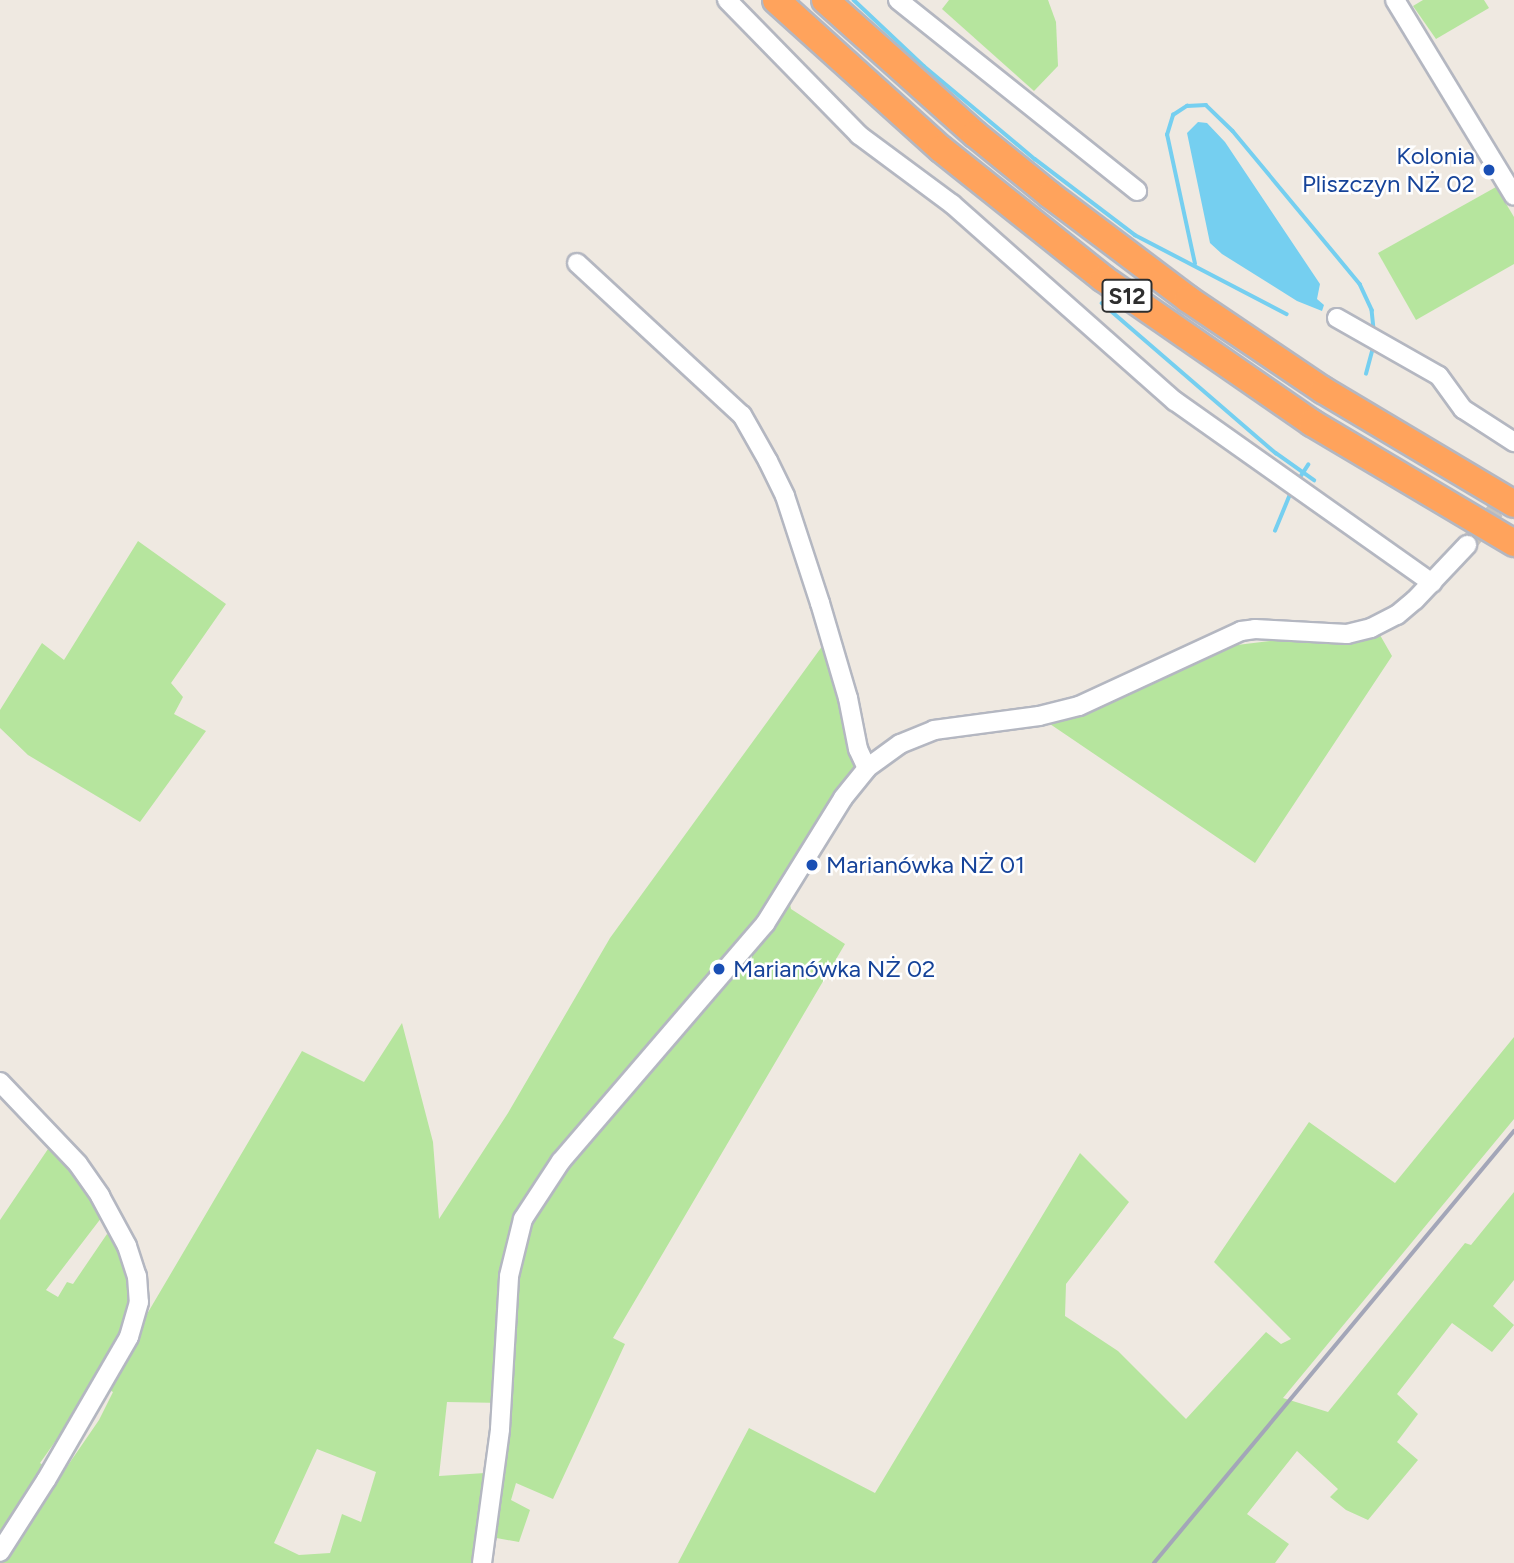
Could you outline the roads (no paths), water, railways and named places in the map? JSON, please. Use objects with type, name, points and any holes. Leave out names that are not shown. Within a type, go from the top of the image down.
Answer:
[{"type":"highway","name":"S12","points":[[776,0],[941,149],[1104,279],[1312,423],[1514,543]]},
{"type":"highway","name":"S12","points":[[825,0],[975,134],[1178,291],[1323,390],[1514,504]]},
{"type":"street","points":[[727,0],[859,135],[953,204],[1172,398],[1432,583]]},
{"type":"street","points":[[898,0],[1137,191]]},
{"type":"street","points":[[1395,0],[1514,197]]},
{"type":"street","points":[[577,263],[742,415],[762,449],[785,496],[848,698],[861,761],[867,768]]},
{"type":"street","points":[[1337,318],[1439,376],[1463,409],[1514,442]]},
{"type":"street","points":[[482,1563],[500,1429],[509,1276],[523,1219],[561,1161],[765,924],[837,808],[867,768],[900,744],[934,730],[1039,716],[1079,706],[1241,631],[1255,629],[1339,634],[1365,630],[1397,615],[1432,583],[1467,545]]},
{"type":"street","points":[[0,1082],[78,1164],[100,1195],[127,1246],[136,1276],[139,1302],[129,1337],[46,1480],[0,1552]]},
{"type":"water","points":[[1198,122],[1207,123],[1225,142],[1320,284],[1317,299],[1324,305],[1322,311],[1297,301],[1222,254],[1210,243],[1187,133]]},
{"type":"waterway","points":[[854,0],[924,66],[1035,159],[1135,235],[1287,314]]},
{"type":"waterway","points":[[1195,264],[1167,135],[1173,115],[1187,106],[1206,105],[1233,131],[1360,284],[1372,310],[1374,330]]},
{"type":"waterway","points":[[1102,303],[1276,453],[1314,480]]},
{"type":"waterway","points":[[1366,374],[1374,345]]},
{"type":"waterway","points":[[1299,479],[1308,465]]},
{"type":"waterway","points":[[1275,531],[1291,492]]},
{"type":"tunnel","points":[[1467,545],[1514,488]]},
{"type":"railway","points":[[1154,1563],[1514,1131]]},
{"type":"place","name":"Kolonia Pliszczyn NŻ 02","points":[[1489,170]]},
{"type":"place","name":"Marianówka NŻ 01","points":[[812,865]]},
{"type":"place","name":"Marianówka NŻ 02","points":[[719,969]]}]
